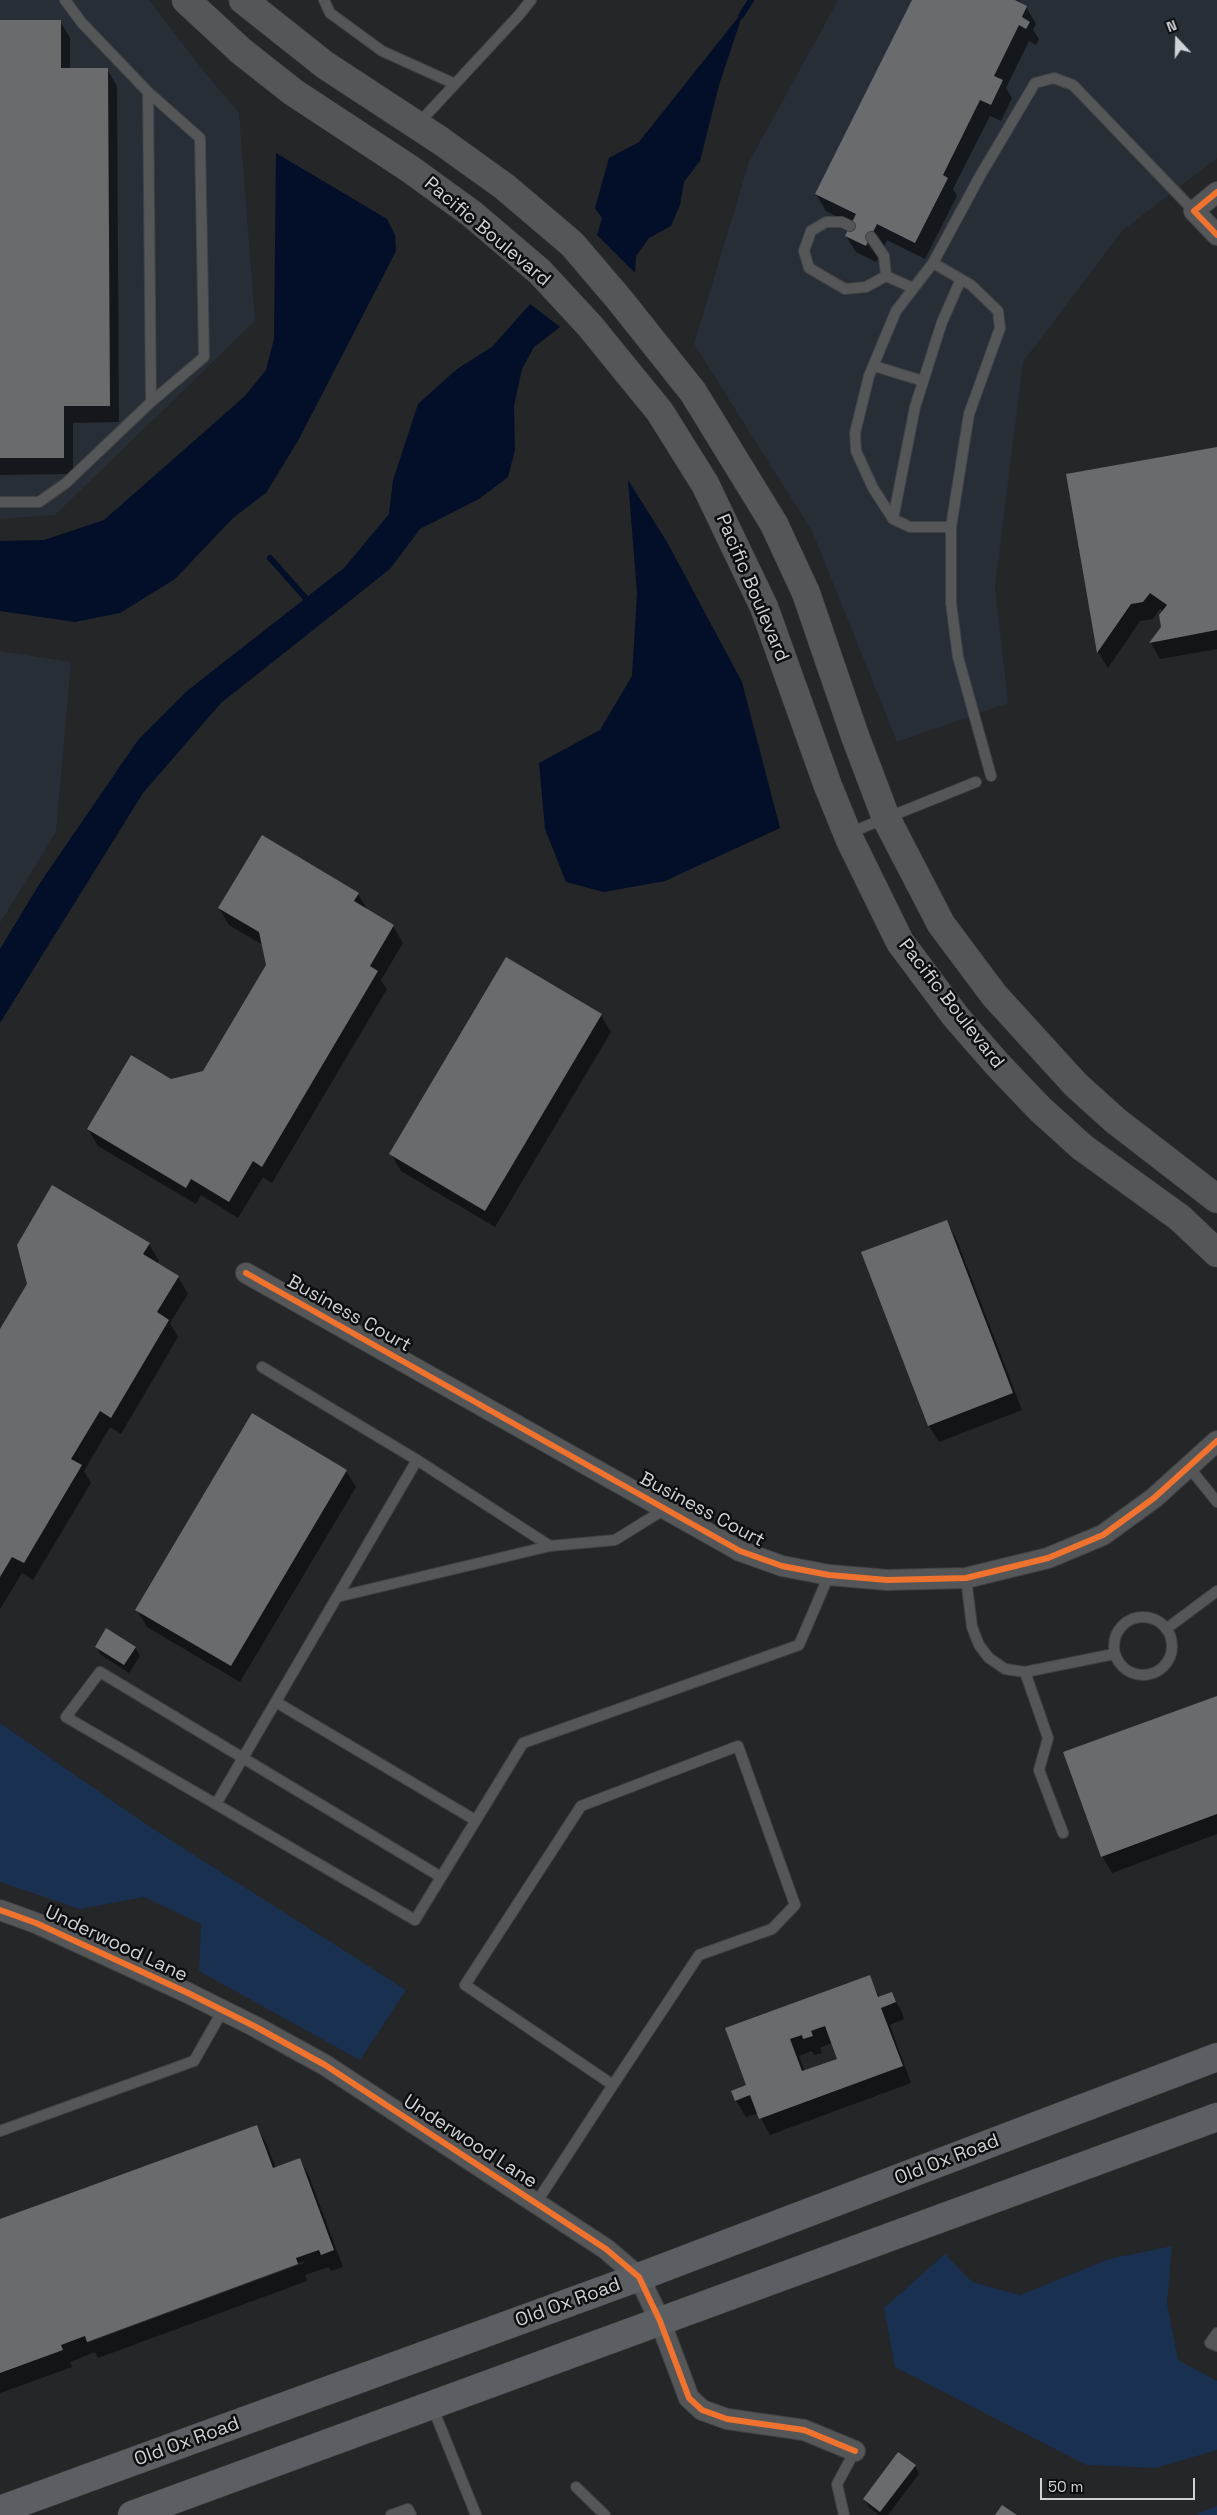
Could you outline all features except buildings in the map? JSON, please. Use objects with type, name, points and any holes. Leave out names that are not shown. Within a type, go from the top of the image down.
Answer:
[{"type":"main road","name":"Pacific Boulevard","points":[[186,0],[241,51],[293,92],[410,169],[472,214],[540,272],[590,326],[660,412],[705,484],[764,607],[828,786],[861,867],[900,942],[956,1017],[1040,1109],[1082,1147],[1137,1189],[1180,1218],[1217,1253]]},
{"type":"main road","points":[[243,0],[325,64],[504,187],[572,244],[619,299],[693,392],[774,524],[806,594],[855,736],[886,818],[941,924],[994,995],[1076,1085],[1116,1121],[1217,1199]]},
{"type":"main road","name":"Old Ox Road","points":[[0,2510],[639,2277],[1217,2057]]},
{"type":"main road","points":[[132,2515],[1217,2117]]},
{"type":"street","points":[[1217,192],[1194,211],[1217,235]]},
{"type":"street","name":"Business Court","points":[[246,1273],[740,1551],[782,1566],[829,1575],[886,1580],[966,1578],[1048,1558],[1103,1535],[1154,1498],[1217,1441]]},
{"type":"street","name":"Underwood Lane","points":[[0,1910],[36,1923],[223,2010],[325,2065],[606,2249],[639,2277],[660,2321],[689,2398],[702,2410],[727,2419],[804,2430],[855,2451]]},
{"type":"lane","points":[[0,502],[39,502],[66,483],[151,402],[204,357],[200,138],[148,92],[82,23],[65,0]]},
{"type":"lane","points":[[324,0],[330,13],[382,51],[455,84]]},
{"type":"lane","points":[[416,125],[531,0]]},
{"type":"lane","points":[[951,527],[910,527],[893,519],[873,488],[856,451],[855,433],[874,366],[896,311],[933,263],[980,176],[1035,83],[1054,78],[1073,85],[1194,211]]},
{"type":"lane","points":[[148,92],[151,402]]},
{"type":"lane","points":[[850,226],[842,222],[826,222],[811,230],[804,251],[809,268],[846,289],[866,287],[886,276]]},
{"type":"lane","points":[[871,237],[884,256],[886,276]]},
{"type":"lane","points":[[933,263],[971,285],[998,311],[1000,328],[969,414],[951,527],[951,603],[958,657],[991,776]]},
{"type":"lane","points":[[886,276],[913,288]]},
{"type":"lane","points":[[893,519],[915,407],[942,322],[961,279]]},
{"type":"lane","points":[[874,366],[923,381]]},
{"type":"lane","points":[[848,834],[976,782]]},
{"type":"lane","points":[[262,1367],[418,1460],[550,1546]]},
{"type":"lane","points":[[216,1804],[418,1460]]},
{"type":"lane","points":[[1188,1466],[1217,1502]]},
{"type":"lane","points":[[337,1597],[550,1546],[615,1540],[665,1509]]},
{"type":"lane","points":[[442,1877],[100,1672],[66,1717],[415,1920],[442,1877],[523,1742],[799,1645],[829,1575]]},
{"type":"lane","points":[[966,1578],[972,1627],[978,1645],[989,1658],[1005,1668],[1025,1672],[1114,1654]]},
{"type":"lane","points":[[1166,1629],[1217,1591]]},
{"type":"lane","points":[[1134,1618],[1152,1618],[1162,1623],[1166,1629],[1172,1645],[1170,1657],[1163,1667],[1153,1673],[1137,1675],[1127,1671],[1120,1664],[1114,1654],[1114,1640],[1118,1630],[1125,1622],[1134,1618]]},
{"type":"lane","points":[[1025,1672],[1048,1738],[1039,1770],[1063,1833]]},
{"type":"lane","points":[[276,1702],[475,1820]]},
{"type":"lane","points":[[536,2203],[699,1955],[772,1929],[796,1905],[738,1746],[581,1806],[465,1985],[613,2085]]},
{"type":"lane","points":[[0,2131],[194,2061],[223,2010]]},
{"type":"lane","points":[[1217,2333],[1210,2343],[1217,2346]]},
{"type":"lane","points":[[432,2406],[476,2515]]},
{"type":"lane","points":[[844,2515],[837,2484],[855,2451]]},
{"type":"lane","points":[[576,2487],[605,2515]]},
{"type":"lane","points":[[391,2515],[408,2509],[411,2515]]},
{"type":"shaded area","points":[[0,0],[149,0],[206,74],[239,112],[255,321],[55,515],[0,519]]},
{"type":"shaded area","points":[[838,0],[1217,0],[1217,158],[1122,231],[1023,362],[995,587],[1008,703],[897,742],[812,531],[694,344],[749,162]]},
{"type":"shaded area","points":[[744,10],[719,85],[700,161],[684,182],[680,205],[671,226],[649,238],[636,256],[635,273],[597,235],[602,218],[595,208],[609,158],[639,142]]},
{"type":"shaded area","points":[[276,153],[387,219],[395,235],[396,251],[299,439],[266,493],[233,518],[175,579],[120,613],[75,622],[0,611],[0,541],[44,540],[104,520],[245,396],[266,370],[274,339]]},
{"type":"shaded area","points":[[530,304],[560,327],[534,347],[522,369],[514,406],[515,450],[508,477],[479,499],[420,529],[390,569],[221,703],[143,793],[0,1023],[0,949],[40,883],[138,740],[187,691],[344,568],[389,514],[393,480],[418,404],[457,369],[492,347]]},
{"type":"shaded area","points":[[628,480],[667,542],[742,682],[780,828],[665,881],[604,892],[566,882],[545,829],[539,763],[600,730],[632,676],[637,593]]},
{"type":"shaded area","points":[[0,651],[71,662],[56,832],[0,923]]},
{"type":"shaded area","points":[[0,1723],[150,1827],[406,1990],[360,2060],[199,1971],[201,1924],[144,1897],[80,1909],[0,1882]]},
{"type":"shaded area","points":[[1172,2246],[1167,2303],[1178,2360],[1217,2381],[1217,2450],[1156,2468],[1086,2465],[895,2367],[884,2308],[945,2254],[972,2282],[1020,2295],[1109,2259]]},
{"type":"shaded area","points":[[1217,2506],[1217,2515],[1195,2515]]},
{"type":"waterway","points":[[741,16],[751,0]]},
{"type":"waterway","points":[[270,558],[311,604]]},
{"type":"cycle path","points":[[1217,192],[1194,211],[1217,235]]},
{"type":"cycle path","points":[[246,1273],[740,1551],[782,1566],[829,1575],[887,1580],[966,1578],[1048,1558],[1103,1535],[1154,1498],[1217,1441]]},
{"type":"cycle path","points":[[0,1910],[36,1923],[188,1993],[256,2027],[325,2065],[606,2249],[639,2277],[660,2321],[689,2398],[702,2410],[727,2419],[804,2430],[855,2451]]}]
